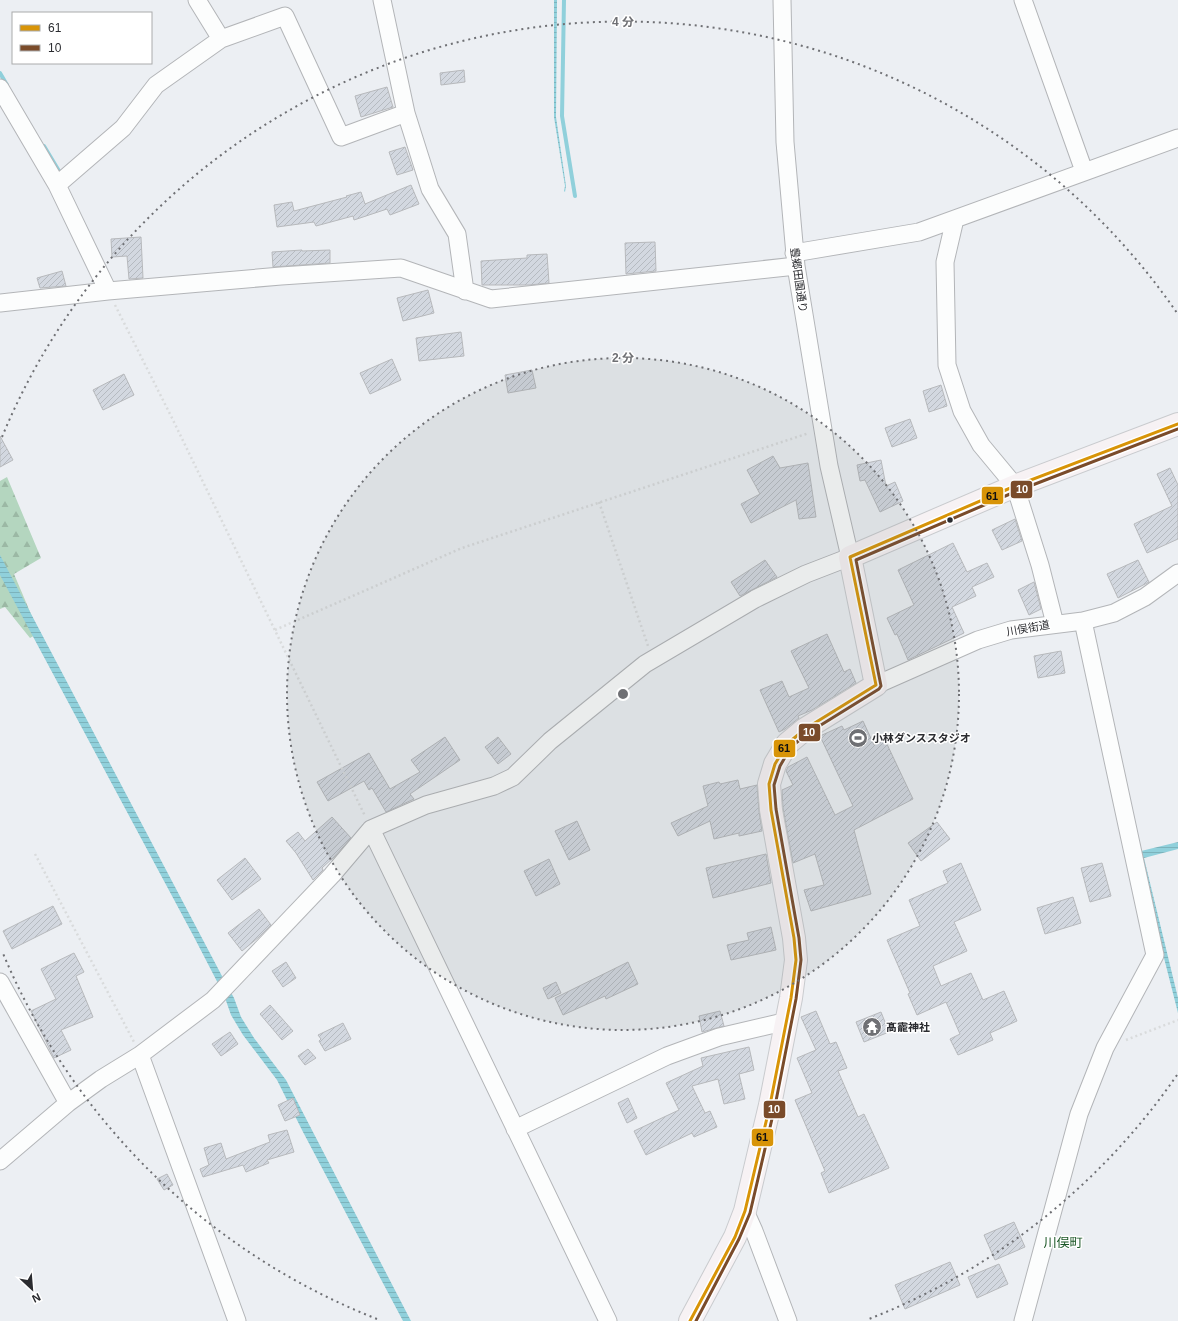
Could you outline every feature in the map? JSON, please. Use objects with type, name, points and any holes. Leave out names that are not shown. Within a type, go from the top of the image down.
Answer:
[{"type":"main road","points":[[876,685],[850,557],[1015,486],[1178,424]]},
{"type":"main road","name":"川俣街道","points":[[690,1321],[732,1244],[745,1211],[770,1105],[791,998],[796,960],[794,938],[771,810],[768,784],[775,764],[787,744],[818,721],[876,685]]},
{"type":"street","points":[[197,0],[221,39]]},
{"type":"street","points":[[382,0],[406,113],[430,189],[457,234],[465,291]]},
{"type":"street","name":"豊郷田園通り","points":[[782,0],[785,142],[795,259],[829,466],[850,557]]},
{"type":"street","points":[[1023,0],[1084,171]]},
{"type":"street","points":[[57,185],[123,128],[156,85],[221,39],[285,16],[341,137],[406,113]]},
{"type":"street","points":[[0,88],[57,185],[108,291]]},
{"type":"street","points":[[0,303],[108,291],[400,268],[491,299],[795,259],[919,232],[1178,138]]},
{"type":"street","points":[[955,219],[945,262],[947,365],[962,412],[981,445],[1015,486],[1040,566],[1055,624]]},
{"type":"street","points":[[0,1161],[68,1103],[101,1079],[140,1055],[213,1000],[332,876],[371,829],[426,805],[494,786],[513,777],[550,741],[645,664],[755,599],[806,574],[850,557]]},
{"type":"street","name":"川俣街道","points":[[876,685],[978,640],[1011,630],[1083,620],[1114,613],[1145,597],[1178,573]]},
{"type":"street","points":[[1023,1321],[1079,1114],[1105,1048],[1155,955],[1083,620]]},
{"type":"street","points":[[371,829],[608,1321]]},
{"type":"street","points":[[0,982],[68,1103]]},
{"type":"street","points":[[515,1128],[666,1056],[719,1037],[779,1023],[786,1025]]},
{"type":"street","points":[[140,1055],[238,1321]]},
{"type":"street","points":[[745,1211],[788,1321]]},
{"type":"path","points":[[108,291],[175,425],[371,829]]},
{"type":"path","points":[[275,630],[462,548],[822,428]]},
{"type":"path","points":[[598,502],[653,660]]},
{"type":"path","points":[[35,854],[140,1055]]},
{"type":"path","points":[[1105,1048],[1178,1020]]},
{"type":"green space","points":[[7,477],[41,558],[14,574],[39,633],[30,638],[5,607],[0,609],[0,481]]},
{"type":"water","points":[[554,0],[557,0],[556,117],[566,186],[565,192],[554,117]]},
{"type":"water","points":[[0,555],[234,998],[241,1017],[254,1038],[286,1080],[411,1321],[403,1321],[277,1080],[243,1035],[231,1015],[224,995],[194,937],[0,575]]},
{"type":"water","points":[[1178,842],[1178,849],[1144,858],[1178,998],[1178,1013],[1137,852]]},
{"type":"building","points":[[464,70],[465,82],[441,85],[440,73]]},
{"type":"building","points":[[387,87],[393,107],[361,117],[355,96]]},
{"type":"building","points":[[405,147],[413,170],[397,175],[389,152]]},
{"type":"building","points":[[411,185],[419,204],[390,215],[387,209],[354,220],[353,216],[316,226],[314,222],[277,227],[274,205],[292,202],[294,211],[361,192],[365,204]]},
{"type":"building","points":[[141,237],[143,278],[129,279],[127,256],[112,257],[111,239]]},
{"type":"building","points":[[655,242],[656,271],[626,274],[625,243]]},
{"type":"building","points":[[330,250],[330,263],[273,267],[272,252]]},
{"type":"building","points":[[547,254],[549,283],[529,285],[482,285],[481,261],[527,258],[527,255]]},
{"type":"building","points":[[62,271],[66,286],[40,288],[37,278]]},
{"type":"building","points":[[428,290],[434,313],[403,321],[397,298]]},
{"type":"building","points":[[461,332],[464,356],[419,361],[416,338]]},
{"type":"building","points":[[392,359],[401,380],[370,394],[360,373]]},
{"type":"building","points":[[532,370],[536,388],[508,393],[505,375]]},
{"type":"building","points":[[124,374],[134,395],[103,410],[93,390]]},
{"type":"building","points":[[941,385],[947,406],[929,412],[923,391]]},
{"type":"building","points":[[910,419],[917,438],[892,447],[885,428]]},
{"type":"building","points":[[0,436],[13,460],[0,467]]},
{"type":"building","points":[[773,456],[780,468],[808,463],[816,517],[799,519],[796,500],[751,523],[741,504],[760,494],[747,470]]},
{"type":"building","points":[[881,460],[886,486],[895,482],[903,501],[880,512],[865,480],[860,481],[857,465]]},
{"type":"building","points":[[1170,468],[1178,485],[1178,539],[1147,553],[1134,524],[1172,506],[1157,474]]},
{"type":"building","points":[[1015,519],[1022,541],[1002,550],[992,530]]},
{"type":"building","points":[[953,543],[967,572],[987,563],[994,577],[972,587],[976,596],[952,607],[964,633],[908,660],[897,634],[895,635],[887,618],[914,605],[898,570]]},
{"type":"building","points":[[765,560],[777,577],[740,596],[731,582]]},
{"type":"building","points":[[1138,560],[1149,582],[1118,598],[1107,574]]},
{"type":"building","points":[[1034,582],[1041,609],[1029,615],[1018,590]]},
{"type":"building","points":[[827,634],[844,672],[850,669],[856,683],[812,710],[798,716],[799,718],[779,732],[760,690],[782,681],[789,697],[809,688],[791,651]]},
{"type":"building","points":[[1061,651],[1065,673],[1038,678],[1034,656]]},
{"type":"building","points":[[863,721],[874,745],[885,740],[913,799],[854,830],[871,894],[811,911],[804,890],[824,885],[815,854],[793,863],[783,808],[782,790],[793,785],[786,771],[788,767],[807,757],[835,815],[853,806],[820,736],[842,726],[844,730]]},
{"type":"building","points":[[445,737],[460,760],[410,794],[414,799],[386,812],[372,788],[369,790],[364,781],[328,801],[317,782],[369,753],[390,789],[420,772],[411,760]]},
{"type":"building","points":[[498,737],[511,754],[498,764],[485,747]]},
{"type":"building","points":[[738,780],[740,789],[757,785],[762,831],[739,836],[739,833],[714,839],[710,821],[678,836],[671,823],[708,806],[703,786],[719,782],[720,784]]},
{"type":"building","points":[[332,817],[351,838],[322,868],[323,870],[313,880],[296,853],[286,841],[298,832],[305,841]]},
{"type":"building","points":[[577,821],[590,850],[569,860],[555,831]]},
{"type":"building","points":[[937,822],[950,839],[921,861],[908,843]]},
{"type":"building","points":[[766,854],[771,883],[713,898],[706,868]]},
{"type":"building","points":[[245,858],[261,879],[232,900],[217,880]]},
{"type":"building","points":[[549,859],[560,884],[536,896],[524,871]]},
{"type":"building","points":[[961,863],[981,910],[954,922],[967,951],[933,966],[941,986],[971,973],[983,1000],[1004,991],[1017,1021],[990,1033],[993,1040],[958,1055],[950,1039],[960,1034],[946,1002],[917,1015],[908,994],[910,993],[887,940],[920,926],[909,900],[948,883],[943,871]]},
{"type":"building","points":[[1102,863],[1111,896],[1090,902],[1081,868]]},
{"type":"building","points":[[1073,897],[1081,923],[1045,934],[1037,908]]},
{"type":"building","points":[[53,906],[62,924],[12,949],[3,931]]},
{"type":"building","points":[[259,909],[271,925],[242,951],[228,933]]},
{"type":"building","points":[[771,927],[776,950],[731,960],[727,945],[749,940],[747,933]]},
{"type":"building","points":[[74,953],[84,972],[76,976],[93,1017],[61,1030],[71,1050],[54,1058],[31,1011],[56,999],[41,969]]},
{"type":"building","points":[[286,962],[296,978],[283,987],[272,971]]},
{"type":"building","points":[[628,962],[638,984],[606,999],[605,996],[563,1015],[555,998]]},
{"type":"building","points":[[556,982],[561,993],[548,999],[543,988]]},
{"type":"building","points":[[270,1005],[293,1031],[282,1040],[260,1014]]},
{"type":"building","points":[[720,1011],[724,1026],[702,1032],[699,1016]]},
{"type":"building","points":[[816,1011],[830,1044],[836,1042],[847,1068],[838,1071],[858,1117],[864,1114],[889,1168],[829,1193],[821,1173],[825,1171],[795,1100],[812,1093],[797,1058],[816,1050],[801,1017]]},
{"type":"building","name":"髙靇神社","points":[[881,1012],[889,1032],[864,1042],[856,1022]]},
{"type":"building","points":[[343,1023],[351,1039],[325,1051],[319,1041],[321,1039],[318,1035]]},
{"type":"building","points":[[230,1032],[238,1044],[221,1056],[212,1044]]},
{"type":"building","points":[[749,1047],[754,1070],[739,1074],[745,1099],[724,1104],[718,1079],[692,1086],[705,1113],[710,1111],[717,1127],[694,1137],[692,1133],[646,1155],[634,1131],[679,1110],[666,1083],[703,1066],[701,1058]]},
{"type":"building","points":[[308,1049],[316,1058],[305,1065],[298,1056]]},
{"type":"building","points":[[293,1098],[300,1115],[285,1121],[278,1105]]},
{"type":"building","points":[[628,1098],[637,1118],[627,1123],[618,1103]]},
{"type":"building","points":[[287,1130],[294,1152],[267,1160],[269,1163],[246,1172],[243,1165],[203,1177],[200,1169],[209,1165],[204,1148],[221,1143],[226,1159],[270,1142],[268,1135]]},
{"type":"building","points":[[167,1174],[173,1185],[164,1190],[157,1179]]},
{"type":"building","points":[[1014,1222],[1025,1247],[995,1260],[984,1235]]},
{"type":"building","points":[[950,1262],[960,1285],[905,1309],[895,1285]]},
{"type":"building","points":[[999,1264],[1008,1284],[977,1298],[968,1277]]},
{"type":"waterway","points":[[564,0],[562,116],[575,196]]},
{"type":"waterway","points":[[0,73],[7,85]]},
{"type":"waterway","points":[[44,146],[59,171]]},
{"type":"transit line","name":"61","points":[[690,1321],[735,1237],[745,1211],[770,1105],[791,998],[796,960],[794,938],[771,810],[769,784],[775,764],[787,744],[805,729],[876,685],[850,557],[1015,486],[1178,424]]},
{"type":"transit line","name":"10","points":[[696,1321],[739,1239],[750,1213],[775,1106],[796,999],[801,960],[799,938],[776,809],[774,785],[780,766],[791,747],[808,733],[879,689],[881,686],[856,560],[1017,491],[1178,429]]},
{"type":"place","name":"小林ダンススタジオ","points":[[858,738]]},
{"type":"place","name":"髙靇神社","points":[[872,1027]]},
{"type":"district","name":"川俣町","points":[[1063,1242]]}]
